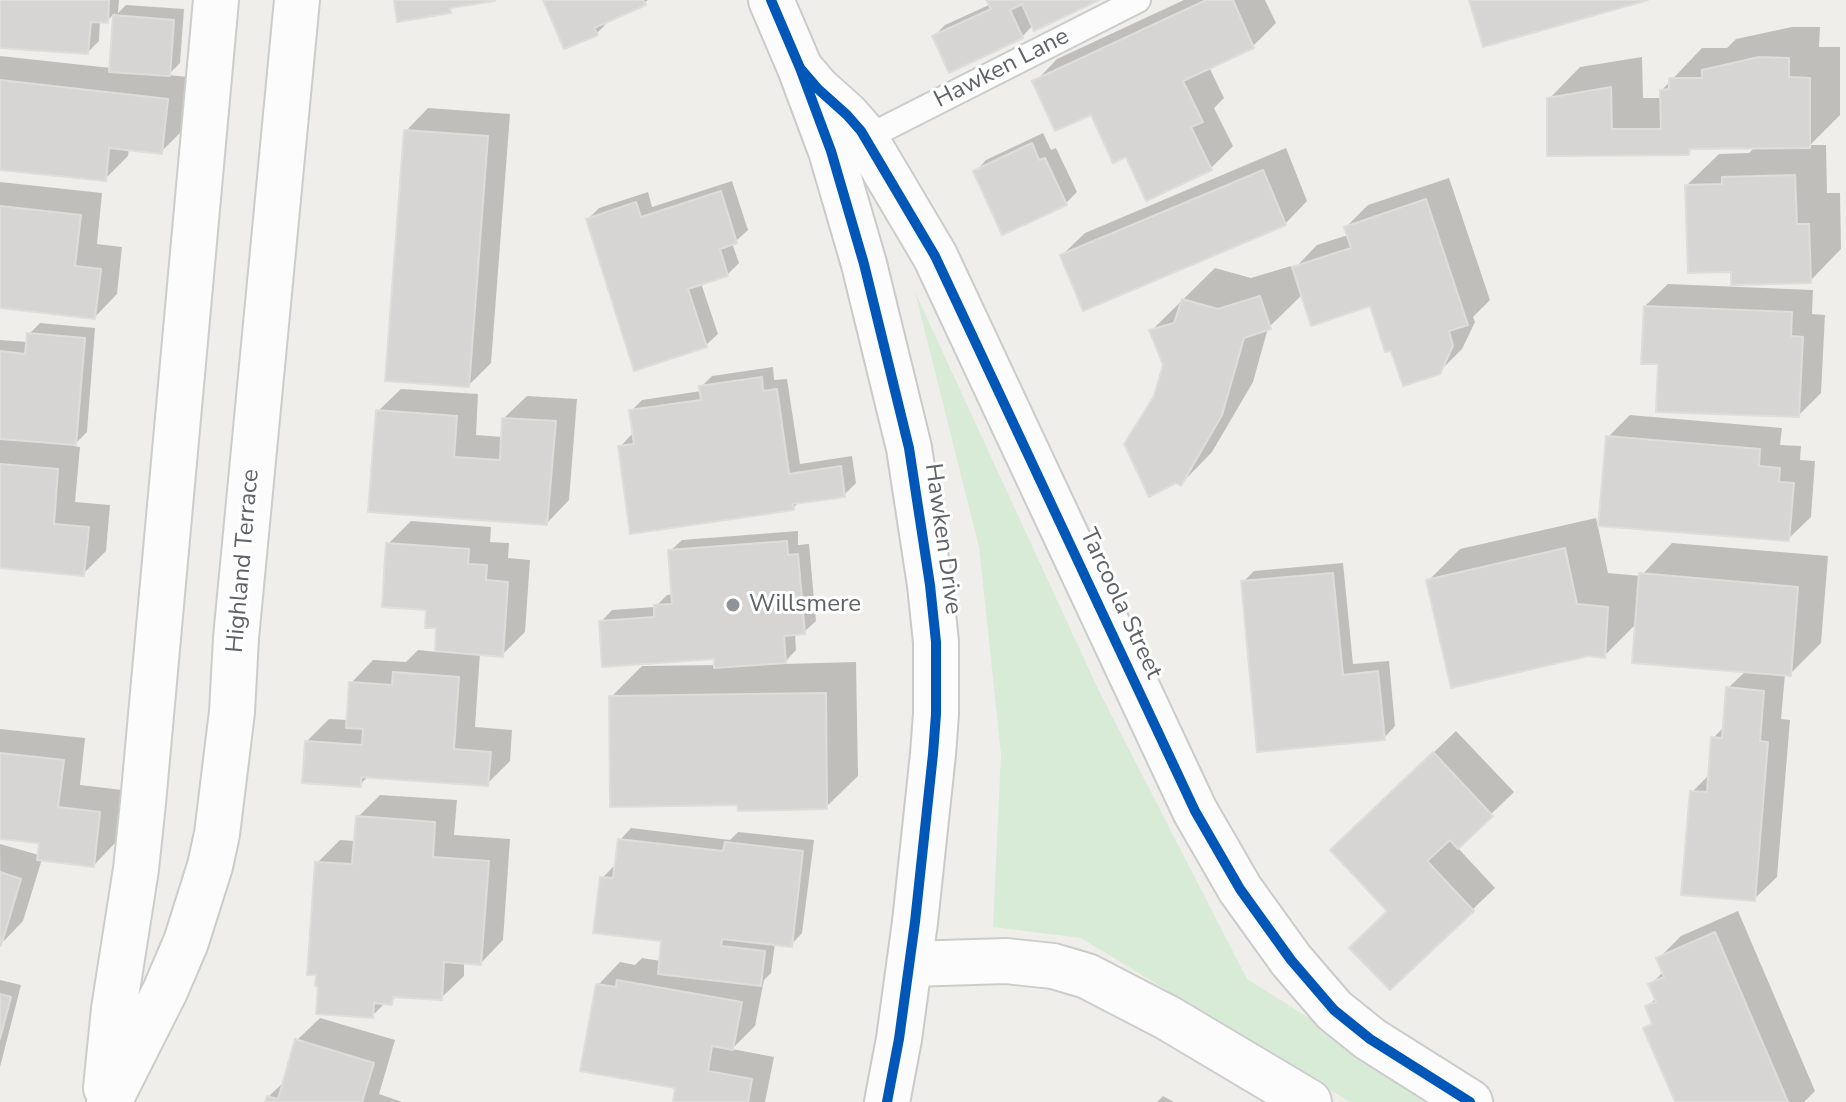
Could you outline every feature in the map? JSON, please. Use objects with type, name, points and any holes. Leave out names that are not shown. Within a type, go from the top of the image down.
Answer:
[{"type":"street","name":"Highland Terrace","points":[[107,1102],[114,1009],[143,803],[216,0]]},
{"type":"street","name":"Highland Terrace","points":[[107,1102],[165,991],[186,942],[217,834],[230,725],[297,0]]},
{"type":"street","name":"Hawken Drive","points":[[771,0],[831,151],[864,264],[909,448],[930,585],[936,642],[936,714],[910,964],[887,1102]]},
{"type":"street","name":"Tarcoola Street","points":[[800,68],[866,138],[935,256],[1195,811],[1240,889],[1291,960],[1334,1010],[1370,1039],[1470,1102]]},
{"type":"street","points":[[910,964],[1006,961],[1053,966],[1079,973],[1168,1018],[1309,1102]]},
{"type":"lane","name":"Hawken Lane","points":[[866,138],[1138,0]]},
{"type":"green space","points":[[915,292],[1098,689],[1247,979],[1443,1102],[1350,1102],[1081,938],[993,927],[1001,754],[979,547]]},
{"type":"building","points":[[0,0],[109,0],[108,23],[91,22],[88,54],[0,48]]},
{"type":"building","points":[[394,0],[495,1],[450,8],[451,13],[397,22]]},
{"type":"building","points":[[543,0],[643,0],[646,5],[594,28],[598,35],[564,49]]},
{"type":"building","points":[[986,0],[1099,0],[1034,31],[1022,4],[1010,10],[1023,38],[949,73],[932,36],[991,9]]},
{"type":"building","points":[[1206,0],[1233,0],[1254,48],[1183,81],[1203,122],[1191,127],[1212,170],[1146,201],[1126,157],[1113,163],[1091,115],[1055,131],[1032,81]]},
{"type":"building","points":[[1469,0],[1648,0],[1483,47]]},
{"type":"building","points":[[113,15],[174,20],[170,76],[109,72]]},
{"type":"building","points":[[1759,57],[1789,58],[1789,77],[1810,78],[1810,148],[1690,149],[1689,155],[1547,156],[1547,98],[1611,87],[1612,129],[1661,129],[1660,90],[1669,89],[1669,78],[1702,78],[1702,70]]},
{"type":"building","points":[[0,80],[168,99],[162,154],[109,148],[106,181],[0,170]]},
{"type":"building","points":[[404,130],[488,136],[469,387],[385,381]]},
{"type":"building","points":[[1032,143],[1039,160],[1045,158],[1067,205],[1002,235],[973,171]]},
{"type":"building","points":[[1263,170],[1286,225],[1083,311],[1060,255]]},
{"type":"building","points":[[1795,175],[1797,224],[1809,224],[1811,283],[1731,285],[1731,272],[1688,273],[1685,185],[1722,184],[1722,177]]},
{"type":"building","points":[[721,191],[737,243],[720,249],[728,276],[688,289],[707,347],[634,371],[586,219],[636,202],[641,217]]},
{"type":"building","points":[[1426,199],[1468,325],[1449,331],[1453,346],[1440,374],[1403,386],[1391,351],[1385,352],[1370,306],[1311,326],[1292,267],[1351,248],[1344,227]]},
{"type":"building","points":[[0,206],[81,215],[75,266],[101,269],[95,319],[0,308]]},
{"type":"building","points":[[1260,296],[1271,329],[1244,338],[1222,415],[1181,486],[1176,483],[1149,497],[1124,444],[1154,396],[1163,365],[1149,330],[1174,323],[1182,299],[1218,309]]},
{"type":"building","points":[[1644,306],[1792,312],[1791,336],[1803,337],[1799,417],[1656,412],[1658,364],[1641,364]]},
{"type":"building","points":[[27,333],[85,338],[76,445],[0,439],[0,351],[25,354]]},
{"type":"building","points":[[762,377],[763,391],[777,389],[789,474],[841,466],[845,497],[793,504],[794,510],[630,534],[618,446],[634,444],[629,410],[701,400],[699,386]]},
{"type":"building","points":[[376,410],[457,416],[454,457],[500,460],[502,418],[556,421],[547,525],[368,512]]},
{"type":"building","points":[[1606,436],[1760,449],[1759,466],[1780,468],[1779,482],[1794,483],[1789,541],[1598,526]]},
{"type":"building","points":[[0,464],[58,469],[54,524],[89,527],[84,576],[0,568]]},
{"type":"building","name":"Willsmere","points":[[787,541],[788,555],[798,554],[805,634],[784,636],[786,663],[714,668],[714,659],[602,667],[599,621],[654,617],[654,605],[672,604],[668,550]]},
{"type":"building","points":[[386,543],[469,549],[468,564],[487,565],[486,580],[508,582],[503,657],[435,651],[436,628],[425,628],[426,610],[382,607]]},
{"type":"building","points":[[1565,548],[1577,604],[1608,607],[1605,658],[1588,656],[1451,688],[1426,580]]},
{"type":"building","points":[[1333,573],[1343,675],[1378,671],[1385,740],[1257,752],[1241,581]]},
{"type":"building","points":[[1639,573],[1798,587],[1791,676],[1632,663]]},
{"type":"building","points":[[393,672],[459,677],[454,749],[491,752],[488,786],[361,777],[361,787],[302,783],[305,741],[362,745],[363,729],[346,728],[349,682],[392,685]]},
{"type":"building","points":[[1726,687],[1764,691],[1760,741],[1768,742],[1755,901],[1681,895],[1690,791],[1707,792],[1711,737],[1722,738]]},
{"type":"building","points":[[826,693],[827,809],[738,811],[737,805],[610,807],[609,696]]},
{"type":"building","points":[[1433,752],[1493,816],[1458,849],[1450,840],[1427,861],[1474,911],[1390,990],[1349,948],[1387,911],[1330,850]]},
{"type":"building","points":[[0,753],[64,760],[58,807],[100,812],[94,867],[37,860],[39,843],[0,839]]},
{"type":"building","points":[[356,816],[435,822],[433,857],[489,861],[481,965],[444,962],[442,1000],[393,997],[392,1005],[374,1003],[373,1018],[316,1014],[316,975],[307,975],[315,862],[352,864]]},
{"type":"building","points":[[618,839],[723,851],[725,842],[803,851],[792,947],[722,939],[721,946],[765,951],[761,986],[658,974],[661,941],[593,933],[600,877],[613,878]]},
{"type":"building","points":[[0,872],[21,879],[1,946],[0,945]]},
{"type":"building","points":[[1715,932],[1788,1102],[1675,1102],[1643,1028],[1652,1024],[1645,1006],[1656,1002],[1648,984],[1664,977],[1656,958]]},
{"type":"building","points":[[617,980],[742,1002],[733,1050],[712,1046],[708,1071],[752,1079],[748,1102],[673,1102],[675,1088],[580,1071],[596,984],[616,987]]},
{"type":"building","points":[[0,994],[11,997],[0,1039]]},
{"type":"building","points":[[295,1039],[374,1063],[362,1102],[265,1102],[267,1096],[278,1099]]},
{"type":"cycle path","points":[[771,0],[831,151],[864,264],[909,448],[930,585],[936,642],[933,754],[915,922],[887,1102]]},
{"type":"cycle path","points":[[800,68],[861,131],[935,256],[1195,811],[1240,889],[1291,960],[1334,1010],[1370,1039],[1470,1102]]},
{"type":"place","name":"Willsmere","points":[[733,605]]}]
